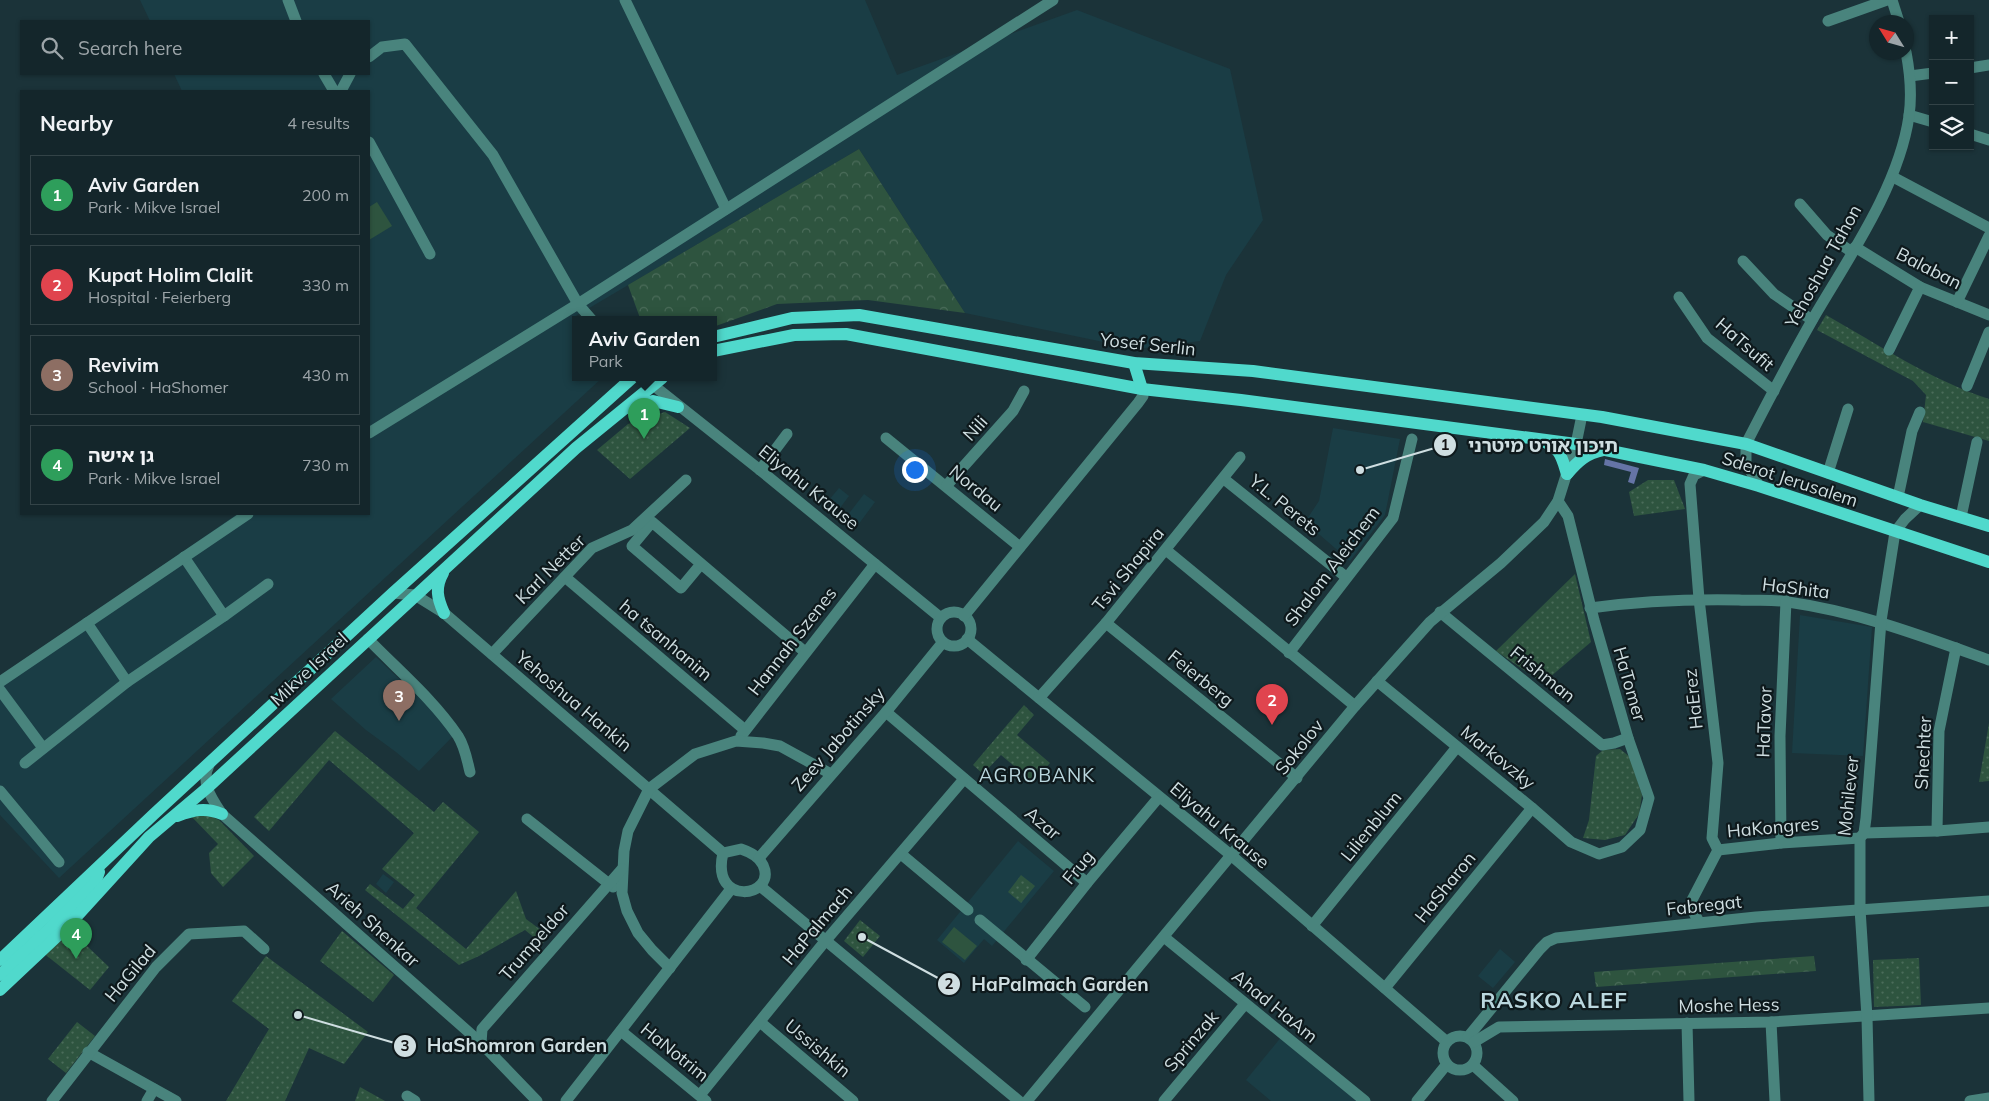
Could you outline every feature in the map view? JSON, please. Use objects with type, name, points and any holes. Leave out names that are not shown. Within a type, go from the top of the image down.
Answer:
[{"type":"main road","name":"Yosef Serlin","points":[[717,336],[792,318],[859,315],[1134,363],[1253,371],[1582,415]]},
{"type":"main road","points":[[717,350],[794,335],[846,334],[1142,389],[1576,444]]},
{"type":"main road","points":[[1134,363],[1142,389]]},
{"type":"main road","name":"Mikve Israel","points":[[0,960],[393,593],[629,381]]},
{"type":"main road","name":"Mikve Israel","points":[[0,990],[67,927],[170,818],[207,788],[576,448],[622,410],[652,381]]},
{"type":"main road","points":[[622,410],[653,401],[678,406]]},
{"type":"main road","name":"Sderot Jerusalem","points":[[1582,415],[1602,416],[1746,444],[1920,505],[1989,526]]},
{"type":"main road","points":[[1536,438],[1556,448],[1562,457],[1567,474]]},
{"type":"main road","name":"Sderot Jerusalem","points":[[1576,444],[1704,470],[1759,486],[1989,562]]},
{"type":"main road","points":[[1567,474],[1577,462],[1590,452],[1604,450]]},
{"type":"main road","points":[[444,613],[437,592],[445,568]]},
{"type":"main road","points":[[170,818],[206,808],[222,814]]},
{"type":"main road","points":[[0,975],[95,883],[101,864]]},
{"type":"main road","points":[[95,883],[112,878]]},
{"type":"street","points":[[288,0],[296,20]]},
{"type":"street","points":[[626,0],[726,209]]},
{"type":"street","points":[[370,432],[578,304],[1053,0]]},
{"type":"street","points":[[1828,21],[1887,0]]},
{"type":"street","points":[[1892,0],[1897,15]]},
{"type":"street","points":[[370,56],[382,47],[405,44],[494,155],[578,304],[588,316]]},
{"type":"street","name":"Yehoshua Tahon","points":[[1746,444],[1812,320],[1854,249],[1893,177],[1904,141],[1909,115],[1910,76],[1907,60]]},
{"type":"street","points":[[1974,67],[1989,65]]},
{"type":"street","points":[[1910,76],[1929,74]]},
{"type":"street","points":[[325,75],[333,90]]},
{"type":"street","points":[[342,90],[349,75]]},
{"type":"street","points":[[1909,115],[1929,121]]},
{"type":"street","points":[[1974,135],[1989,140]]},
{"type":"street","points":[[370,144],[430,254]]},
{"type":"street","points":[[1893,177],[1989,228]]},
{"type":"street","name":"Balaban","points":[[1800,204],[1827,235],[1920,287],[1989,315]]},
{"type":"street","points":[[1957,302],[1989,236]]},
{"type":"street","points":[[1743,261],[1774,294],[1812,320]]},
{"type":"street","points":[[1889,350],[1920,287]]},
{"type":"street","name":"HaTsufit","points":[[1679,297],[1707,338],[1774,391]]},
{"type":"street","points":[[1967,386],[1989,332]]},
{"type":"street","name":"Eliyahu Krause","points":[[654,381],[678,406],[760,470],[941,618]]},
{"type":"street","points":[[964,616],[1138,403],[1143,396],[1142,389]]},
{"type":"street","name":"Nili","points":[[947,486],[1013,411],[1024,390]]},
{"type":"street","points":[[1138,403],[1150,396],[1166,392]]},
{"type":"street","points":[[1828,473],[1848,409]]},
{"type":"street","points":[[1898,497],[1912,431],[1920,412]]},
{"type":"street","name":"Sokolov","points":[[1027,1101],[1355,706],[1440,612],[1501,562],[1544,522],[1558,500],[1576,444],[1582,415]]},
{"type":"street","points":[[760,470],[787,434]]},
{"type":"street","name":"Nordau","points":[[886,438],[1020,546]]},
{"type":"street","name":"Shalom Aleichem","points":[[1289,653],[1393,518],[1412,438]]},
{"type":"street","points":[[1961,517],[1977,442]]},
{"type":"street","points":[[1746,444],[1746,463],[1759,486]]},
{"type":"street","name":"Tsvi Shapira","points":[[1039,698],[1106,624],[1240,457]]},
{"type":"street","name":"HaErez","points":[[1704,470],[1694,475],[1690,484],[1700,599],[1718,763],[1712,838],[1718,850]]},
{"type":"street","name":"Y.L. Perets","points":[[1224,478],[1346,577]]},
{"type":"street","name":"Karl Netter","points":[[492,654],[592,548],[632,530],[686,480]]},
{"type":"street","name":"HaTomer","points":[[1558,500],[1568,516],[1590,608],[1628,738],[1649,798],[1640,830],[1622,847],[1599,854]]},
{"type":"street","points":[[1895,532],[1920,505]]},
{"type":"street","points":[[0,682],[247,515]]},
{"type":"street","points":[[701,564],[681,588],[632,546],[652,522],[804,652]]},
{"type":"street","name":"Mohilever","points":[[1869,1101],[1867,1017],[1860,909],[1862,836],[1881,621],[1895,532]]},
{"type":"street","points":[[1166,550],[1355,706]]},
{"type":"street","points":[[184,557],[224,616]]},
{"type":"street","name":"Hannah Szenes","points":[[736,741],[875,564]]},
{"type":"street","name":"ha tsanhanim","points":[[565,578],[745,730]]},
{"type":"street","points":[[25,763],[127,682],[268,584]]},
{"type":"street","name":"Yehoshua Hankin","points":[[393,593],[416,595],[444,613],[723,853]]},
{"type":"street","name":"HaShita","points":[[1590,608],[1644,601],[1700,599],[1786,601],[1881,621],[1989,660]]},
{"type":"street","name":"HaTavor","points":[[1781,843],[1780,736],[1786,601]]},
{"type":"street","points":[[954,612],[964,616],[970,624],[967,640],[952,646],[943,642],[937,633],[938,623],[941,618],[954,612]]},
{"type":"street","name":"Frishman","points":[[1440,612],[1602,745],[1628,738]]},
{"type":"street","points":[[87,623],[127,682]]},
{"type":"street","name":"Feierberg","points":[[1106,624],[1297,778]]},
{"type":"street","points":[[368,639],[433,704],[458,737],[465,752],[470,772]]},
{"type":"street","name":"Eliyahu Krause","points":[[967,640],[1232,856],[1447,1042]]},
{"type":"street","name":"Zeev Jabotinsky","points":[[759,858],[830,774],[886,712],[943,642]]},
{"type":"street","name":"Shechter","points":[[1938,831],[1939,731],[1956,648]]},
{"type":"street","name":"Markovzky","points":[[1378,681],[1571,842],[1599,854]]},
{"type":"street","points":[[0,690],[43,748]]},
{"type":"street","name":"Azar","points":[[886,712],[1087,883]]},
{"type":"street","points":[[670,968],[638,933],[627,911],[622,893],[622,869],[628,831],[650,789],[695,754],[736,741],[780,746],[830,774]]},
{"type":"street","name":"Lilienblum","points":[[1312,926],[1457,747]]},
{"type":"street","points":[[207,788],[206,776],[209,765]]},
{"type":"street","name":"HaPalmach","points":[[703,1098],[760,1022],[826,940],[964,779]]},
{"type":"street","name":"Arieh Shenkar","points":[[207,788],[222,814],[481,1043],[537,1101]]},
{"type":"street","points":[[0,791],[59,862]]},
{"type":"street","name":"Frug","points":[[1026,960],[1087,883],[1159,798]]},
{"type":"street","name":"HaSharon","points":[[1385,988],[1532,808]]},
{"type":"street","points":[[527,818],[608,884],[622,893]]},
{"type":"street","name":"HaKongres","points":[[1718,850],[1862,836],[1989,827]]},
{"type":"street","points":[[742,850],[759,858],[765,869],[764,882],[760,886],[744,892],[731,889],[722,877],[721,862],[723,853],[742,850]]},
{"type":"street","points":[[1700,922],[1693,911],[1692,900],[1718,850]]},
{"type":"street","points":[[901,854],[968,910]]},
{"type":"street","name":"Trumpeldor","points":[[481,1043],[482,1029],[622,869]]},
{"type":"street","points":[[760,886],[1019,1101]]},
{"type":"street","points":[[566,1101],[731,889]]},
{"type":"street","name":"Fabregat","points":[[1471,1039],[1487,1013],[1540,948],[1556,938],[1700,922],[1989,901]]},
{"type":"street","points":[[980,920],[1085,1007]]},
{"type":"street","name":"HaGilad","points":[[52,1101],[88,1052],[156,967],[190,934],[244,931],[264,949]]},
{"type":"street","name":"Ahad HaAm","points":[[1164,937],[1365,1101]]},
{"type":"street","name":"Sprinzak","points":[[1171,1099],[1246,1004]]},
{"type":"street","name":"Moshe Hess","points":[[1471,1039],[1499,1027],[1771,1022],[1989,1008]]},
{"type":"street","points":[[1487,1013],[1489,1024],[1499,1027]]},
{"type":"street","name":"Ussishkin","points":[[760,1022],[853,1101]]},
{"type":"street","points":[[1771,1022],[1775,1101]]},
{"type":"street","points":[[1687,1023],[1689,1101]]},
{"type":"street","name":"HaNotrim","points":[[621,1031],[703,1098]]},
{"type":"street","points":[[1457,1036],[1471,1039],[1478,1051],[1473,1065],[1457,1070],[1447,1064],[1443,1053],[1447,1042],[1457,1036]]},
{"type":"street","points":[[88,1052],[176,1101]]},
{"type":"street","points":[[1417,1101],[1447,1064]]},
{"type":"street","points":[[1473,1065],[1513,1101]]},
{"type":"street","points":[[147,1101],[154,1089]]},
{"type":"street","points":[[1970,1101],[1989,1098]]},
{"type":"shaded area","points":[[140,0],[865,0],[897,75],[1077,10],[1230,69],[1263,220],[1226,275],[1200,341],[1137,349],[965,313],[859,149],[576,316],[572,316],[572,381],[599,381],[59,878],[0,815],[0,678],[236,515],[370,515],[370,90],[182,90],[174,75],[370,75],[370,20],[150,20]]},
{"type":"shaded area","points":[[1333,428],[1400,439],[1385,515],[1350,561],[1305,522],[1319,501]]},
{"type":"shaded area","points":[[839,488],[849,496],[840,508],[829,500]]},
{"type":"shaded area","points":[[864,494],[875,502],[858,525],[847,516]]},
{"type":"shaded area","points":[[1800,615],[1872,627],[1863,756],[1792,753]]},
{"type":"shaded area","points":[[376,657],[434,712],[453,736],[419,771],[366,730],[331,699]]},
{"type":"shaded area","points":[[1018,841],[1054,871],[992,946],[984,939],[964,963],[937,940]]},
{"type":"shaded area","points":[[383,874],[394,882],[386,893],[376,884]]},
{"type":"shaded area","points":[[1500,949],[1515,962],[1493,988],[1478,976]]},
{"type":"shaded area","points":[[1282,1036],[1362,1101],[1271,1101],[1246,1080]]},
{"type":"green space","points":[[859,149],[965,313],[868,300],[777,304],[717,326],[717,316],[639,316],[628,285]]},
{"type":"green space","points":[[377,202],[392,226],[370,239],[370,206]]},
{"type":"green space","points":[[1826,315],[1926,372],[1989,399],[1989,441],[1923,422],[1926,395],[1913,381],[1817,330]]},
{"type":"green space","points":[[665,412],[690,428],[630,479],[597,450],[628,424]]},
{"type":"green space","points":[[1648,480],[1674,480],[1685,509],[1634,516],[1629,492]]},
{"type":"green space","points":[[1575,574],[1591,642],[1543,683],[1496,651]]},
{"type":"green space","points":[[1024,705],[1034,715],[1017,735],[1050,763],[1033,782],[1001,755],[983,774],[973,765]]},
{"type":"green space","points":[[1989,723],[1989,781],[1979,782]]},
{"type":"green space","points":[[335,731],[434,812],[443,802],[479,832],[416,908],[466,949],[516,891],[526,919],[549,936],[542,944],[525,930],[459,965],[365,890],[370,884],[403,909],[415,895],[382,869],[414,833],[329,760],[269,831],[254,817]]},
{"type":"green space","points":[[1620,749],[1630,757],[1642,795],[1639,814],[1625,835],[1605,840],[1583,838],[1589,820],[1596,756],[1603,750]]},
{"type":"green space","points":[[208,815],[219,820],[254,856],[223,887],[211,873],[209,853],[218,844],[191,816]]},
{"type":"green space","points":[[1021,875],[1035,886],[1021,903],[1008,892]]},
{"type":"green space","points":[[860,920],[880,936],[863,957],[844,941]]},
{"type":"green space","points":[[67,927],[109,967],[90,990],[42,952]]},
{"type":"green space","points":[[954,927],[977,946],[965,960],[942,942]]},
{"type":"green space","points":[[342,931],[394,975],[373,1002],[320,961]]},
{"type":"green space","points":[[266,956],[368,1032],[344,1064],[309,1048],[285,1101],[226,1101],[269,1029],[232,1001]]},
{"type":"green space","points":[[1814,956],[1816,971],[1596,987],[1594,972]]},
{"type":"green space","points":[[1919,958],[1921,1005],[1874,1007],[1873,960]]},
{"type":"green space","points":[[77,1022],[95,1036],[66,1073],[48,1059]]},
{"type":"green space","points":[[360,1087],[385,1101],[355,1101]]},
{"type":"water","points":[[1605,459],[1639,468],[1634,484],[1628,482],[1631,472],[1604,465]]},
{"type":"place","name":"Aviv Garden","points":[[644,439]]},
{"type":"place","name":"תיכון אורט מיטרני","points":[[1360,470]]},
{"type":"place","name":"Revivim","points":[[399,721]]},
{"type":"place","name":"Kupat Holim Clalit","points":[[1272,725]]},
{"type":"place","name":"HaPalmach Garden","points":[[862,937]]},
{"type":"place","name":"גן אישה","points":[[76,959]]},
{"type":"place","name":"HaShomron Garden","points":[[298,1015]]},
{"type":"district","name":"AGROBANK","points":[[1037,775]]},
{"type":"district","name":"RASKO ALEF","points":[[1554,1000]]}]
